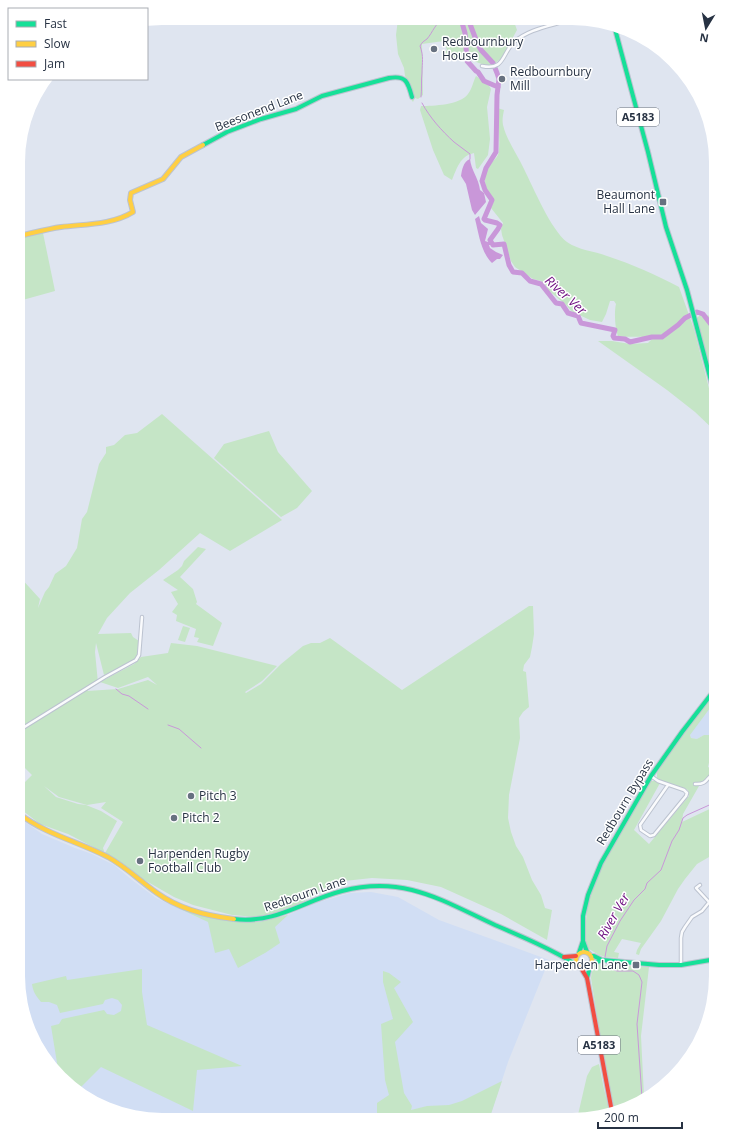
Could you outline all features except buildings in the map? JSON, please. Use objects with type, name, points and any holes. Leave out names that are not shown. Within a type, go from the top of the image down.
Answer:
[{"type":"main road","name":"A5183","points":[[616,32],[648,152],[666,227],[693,311],[709,373]]},
{"type":"main road","name":"Beesonend Lane","points":[[25,235],[62,227],[115,220],[131,214],[133,212],[130,193],[152,185],[165,178],[176,161],[181,157],[238,127],[296,109],[322,96],[400,76],[404,78],[408,84],[412,97]]},
{"type":"main road","name":"Redbourn Bypass","points":[[578,955],[583,941],[583,921],[588,895],[593,880],[608,848],[651,776],[709,697]]},
{"type":"main road","name":"Redbourn Lane","points":[[25,819],[42,829],[113,860],[172,902],[207,914],[235,919],[260,920],[282,914],[343,891],[371,886],[400,887],[421,892],[443,900],[577,965]]},
{"type":"main road","name":"Redbourn Bypass","points":[[583,941],[589,954]]},
{"type":"main road","points":[[605,960],[585,968],[577,965],[575,961],[578,955],[583,952],[605,960],[659,965],[681,965],[709,960]]},
{"type":"main road","points":[[589,954],[592,959],[590,965]]},
{"type":"main road","name":"Redbourn Lane","points":[[563,957],[578,955]]},
{"type":"main road","name":"A5183","points":[[590,965],[588,978],[611,1107]]},
{"type":"main road","name":"A5183","points":[[582,968],[588,978]]},
{"type":"street","points":[[482,66],[490,67],[502,62],[512,43],[524,35],[553,25]]},
{"type":"street","points":[[25,727],[104,677],[136,660],[139,655],[142,617]]},
{"type":"street","points":[[651,776],[658,781],[686,791],[687,795],[654,835],[650,836],[641,830],[640,825],[668,785]]},
{"type":"street","points":[[695,784],[702,784],[709,778]]},
{"type":"street","points":[[681,965],[682,932],[684,927],[692,917],[702,911],[709,902],[696,888],[700,885]]},
{"type":"shaded area","points":[[470,159],[480,190],[484,193],[486,202],[475,215],[472,210],[466,184],[461,176],[464,164]]},
{"type":"shaded area","points":[[479,216],[481,223],[488,229],[485,241],[488,242],[490,240],[493,245],[489,245],[490,248],[503,255],[500,259],[497,259],[492,263],[485,254],[479,237],[475,219]]},
{"type":"shaded area","points":[[709,709],[709,735],[704,735],[697,739],[691,738],[690,735],[692,730]]},
{"type":"shaded area","points":[[25,822],[42,834],[92,854],[114,865],[156,898],[180,909],[235,921],[259,922],[288,915],[315,903],[350,893],[371,892],[398,897],[439,920],[549,960],[508,1062],[491,1113],[162,1113],[144,1112],[109,1103],[93,1095],[65,1073],[43,1045],[35,1029],[26,994],[25,976]]},
{"type":"green space","points":[[397,25],[462,25],[466,49],[466,59],[455,59],[446,55],[444,53],[447,50],[444,41],[422,44],[423,95],[418,99],[415,98],[413,102],[410,96],[412,88],[405,76],[404,68],[398,54],[396,35]]},
{"type":"green space","points":[[464,25],[470,25],[477,47],[492,65],[483,65],[468,59],[466,34]]},
{"type":"green space","points":[[473,25],[515,25],[517,30],[502,58],[494,64],[478,41]]},
{"type":"green space","points":[[476,76],[488,84],[491,89],[487,107],[490,139],[488,155],[478,169],[476,168],[474,153],[465,157],[460,163],[452,180],[444,175],[433,150],[420,110],[421,106],[453,103],[464,98],[468,94]]},
{"type":"green space","points":[[497,108],[504,110],[503,123],[507,137],[543,208],[555,228],[567,242],[576,247],[602,254],[626,263],[679,287],[694,329],[709,388],[709,425],[667,390],[598,341],[612,341],[630,344],[648,343],[652,339],[645,337],[618,336],[615,320],[616,304],[614,301],[610,301],[602,322],[590,320],[571,311],[547,289],[541,281],[533,279],[515,267],[511,261],[502,235],[501,229],[503,223],[491,208],[493,199],[485,183],[487,170],[498,155],[499,132]]},
{"type":"green space","points":[[43,233],[55,291],[25,299],[25,237]]},
{"type":"green space","points":[[700,315],[709,316],[709,368],[700,351],[694,321]]},
{"type":"green space","points":[[162,414],[282,520],[230,551],[200,533],[159,570],[130,593],[107,618],[98,634],[131,633],[133,637],[139,641],[137,658],[134,661],[104,675],[96,643],[95,652],[98,683],[87,691],[118,689],[148,680],[157,685],[148,677],[118,688],[100,682],[134,664],[141,657],[168,653],[171,643],[197,646],[277,666],[262,681],[245,692],[246,693],[261,684],[281,664],[303,646],[311,643],[320,643],[330,638],[402,690],[529,606],[533,606],[534,634],[532,647],[530,657],[524,665],[523,671],[526,672],[529,707],[519,718],[520,738],[509,795],[508,818],[516,846],[523,857],[532,880],[541,895],[545,908],[552,910],[547,940],[501,914],[441,887],[407,880],[372,878],[335,882],[301,903],[271,914],[257,917],[232,915],[193,905],[174,897],[141,878],[105,853],[123,822],[101,808],[106,802],[87,805],[59,797],[44,786],[56,797],[86,805],[101,811],[117,821],[103,848],[103,852],[68,834],[40,824],[25,812],[25,782],[32,775],[25,768],[25,583],[40,599],[38,608],[55,574],[66,566],[77,548],[82,519],[87,512],[99,464],[106,453],[106,447],[114,445],[125,435],[137,433]]},
{"type":"green space","points":[[269,431],[278,452],[312,491],[297,508],[281,517],[214,458],[224,444]]},
{"type":"green space","points":[[198,547],[206,549],[180,577],[193,589],[197,602],[196,604],[222,623],[213,646],[197,642],[199,638],[194,637],[196,629],[176,621],[177,615],[172,612],[178,604],[171,592],[178,590],[163,580],[178,570],[184,561]]},
{"type":"green space","points":[[183,626],[190,628],[185,642],[178,640]]},
{"type":"green space","points":[[709,699],[709,709],[690,735],[691,738],[697,739],[704,735],[709,735],[709,776],[704,782],[698,783],[699,786],[683,814],[682,822],[709,809],[709,857],[697,864],[685,879],[661,921],[641,949],[639,955],[636,954],[641,943],[622,939],[614,952],[619,953],[618,958],[599,955],[589,949],[586,943],[585,934],[587,908],[592,889],[605,859],[651,781],[660,783],[634,830],[649,844],[689,796],[688,790],[657,778],[657,773],[675,744]]},
{"type":"green space","points":[[180,909],[235,921],[259,922],[288,915],[275,927],[280,943],[238,968],[229,949],[215,953],[208,922]]},
{"type":"green space","points":[[602,962],[603,965],[649,967],[641,1036],[644,1093],[625,1103],[614,1106],[606,1073],[591,978],[592,972],[597,964]]},
{"type":"green space","points":[[142,969],[142,992],[147,1025],[242,1066],[197,1070],[193,1111],[101,1067],[81,1087],[65,1073],[57,1064],[51,1026],[59,1024],[62,1019],[104,1010],[107,1014],[114,1015],[121,1011],[122,1005],[118,1000],[112,998],[105,1000],[103,1004],[60,1013],[57,1005],[49,1002],[41,1002],[35,994],[32,984],[66,976],[67,980]]},
{"type":"green space","points":[[383,971],[389,973],[401,982],[394,988],[413,1022],[395,1042],[404,1093],[412,1106],[411,1110],[427,1106],[449,1105],[462,1101],[502,1081],[491,1113],[377,1113],[377,1103],[389,1095],[385,1080],[381,1024],[393,1019],[383,982]]},
{"type":"green space","points":[[599,1064],[609,1108],[590,1112],[578,1113],[587,1076],[592,1067]]},
{"type":"waterway","points":[[421,97],[422,53],[420,46],[427,39],[436,25]]},
{"type":"waterway","name":"River Ver","points":[[463,25],[465,33],[467,61],[478,72],[484,81],[498,87],[496,152],[486,168],[482,181],[485,190],[492,200],[484,219],[500,225],[490,240],[493,245],[504,244],[509,265],[513,272],[522,273],[530,281],[541,284],[556,303],[562,304],[568,313],[578,316],[581,323],[615,330],[613,336],[614,338],[625,339],[630,342],[652,337],[662,337],[685,318],[697,312],[703,314],[709,322]]},
{"type":"waterway","points":[[470,25],[478,45],[493,63],[499,79],[498,87]]},
{"type":"waterway","points":[[422,103],[441,129],[454,142],[470,154],[470,159]]},
{"type":"waterway","points":[[116,689],[148,709]]},
{"type":"waterway","points":[[168,725],[179,729],[201,748]]},
{"type":"waterway","name":"River Ver","points":[[642,1094],[637,1024],[642,982],[639,975],[633,971],[617,971],[610,968],[605,957],[607,946],[620,921],[634,900],[645,889],[647,883],[661,870],[683,818],[709,805]]},
{"type":"traffic: fast","points":[[616,32],[648,152],[666,227],[687,290],[709,373]]},
{"type":"traffic: fast","points":[[203,145],[227,132],[261,119],[296,109],[322,96],[389,78],[395,77],[403,79],[409,87],[412,97]]},
{"type":"traffic: fast","points":[[579,953],[583,941],[583,916],[588,895],[601,863],[651,776],[709,697]]},
{"type":"traffic: fast","points":[[234,919],[249,920],[276,915],[342,891],[364,887],[384,886],[403,888],[439,899],[537,944],[577,965]]},
{"type":"traffic: fast","points":[[583,941],[587,952]]},
{"type":"traffic: fast","points":[[591,956],[602,960],[659,965],[681,965],[709,960]]},
{"type":"traffic: fast","points":[[591,965],[602,960]]},
{"type":"traffic: fast","points":[[587,978],[590,966]]},
{"type":"traffic: slow","points":[[25,235],[56,228],[107,222],[133,212],[130,200],[131,193],[163,179],[181,157],[203,145]]},
{"type":"traffic: slow","points":[[25,818],[40,827],[108,857],[166,899],[204,914],[234,919]]},
{"type":"traffic: slow","points":[[581,952],[587,952],[592,957],[592,960],[590,966],[587,968],[581,968],[576,963],[576,957],[581,952]]},
{"type":"traffic: jam","points":[[564,957],[576,956]]},
{"type":"traffic: jam","points":[[581,968],[587,978],[611,1107]]},
{"type":"place","name":"Redbournbury House","points":[[434,49]]},
{"type":"place","name":"Redbournbury Mill","points":[[502,79]]},
{"type":"place","name":"Beaumont Hall Lane","points":[[663,202]]},
{"type":"place","name":"Pitch 3","points":[[191,796]]},
{"type":"place","name":"Pitch 2","points":[[174,818]]},
{"type":"place","name":"Harpenden Rugby Football Club","points":[[140,861]]},
{"type":"place","name":"Harpenden Lane","points":[[636,965]]}]
